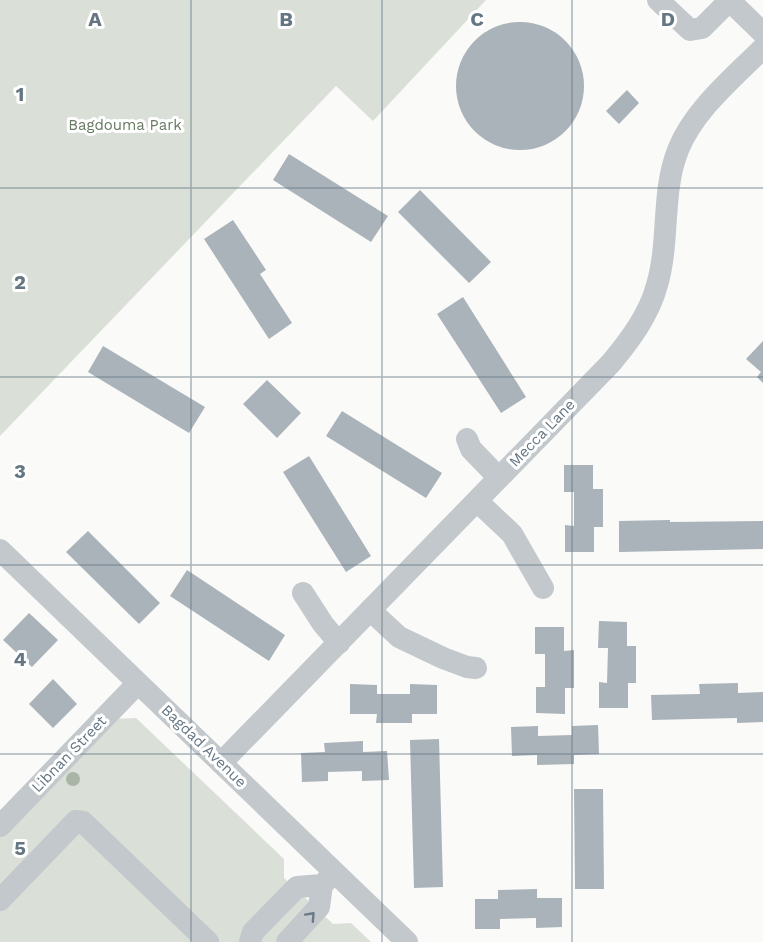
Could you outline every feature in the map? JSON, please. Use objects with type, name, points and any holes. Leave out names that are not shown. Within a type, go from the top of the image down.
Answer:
[{"type":"street","points":[[658,0],[690,30],[702,28],[730,0],[763,33]]},
{"type":"street","name":"Mecca Lane","points":[[221,763],[610,363],[644,318],[652,301],[660,276],[668,196],[679,148],[704,110],[763,48]]},
{"type":"street","points":[[474,504],[502,539],[518,546],[543,588]]},
{"type":"street","name":"Bagdad Avenue","points":[[0,550],[221,763],[328,878],[407,942]]},
{"type":"street","points":[[373,607],[399,637],[418,644],[442,658],[476,668]]},
{"type":"street","name":"Libnan Street","points":[[0,826],[138,683]]},
{"type":"street","points":[[0,900],[76,821],[82,822],[208,942]]},
{"type":"street","points":[[250,942],[253,932],[297,887],[328,878]]},
{"type":"street","points":[[269,916],[289,940],[319,907],[328,878]]},
{"type":"green space","name":"Bagdouma Park","points":[[0,0],[486,0],[373,121],[336,86],[0,436]]},
{"type":"green space","points":[[136,718],[284,859],[284,878],[333,924],[351,923],[371,942],[0,942],[0,835],[113,719]]},
{"type":"building","points":[[520,22],[544,27],[565,41],[579,62],[584,86],[579,110],[565,131],[544,145],[520,150],[496,145],[475,131],[461,110],[456,86],[461,62],[475,41],[496,27]]},
{"type":"building","points":[[627,90],[639,103],[619,124],[606,111]]},
{"type":"building","points":[[289,154],[388,216],[371,242],[273,180]]},
{"type":"building","points":[[420,190],[491,262],[469,283],[398,212]]},
{"type":"building","points":[[233,220],[266,270],[260,274],[292,323],[269,339],[204,239]]},
{"type":"building","points":[[463,297],[526,397],[501,413],[437,314]]},
{"type":"building","points":[[763,341],[763,383],[757,377],[761,372],[746,359]]},
{"type":"building","points":[[103,346],[205,407],[189,433],[88,372]]},
{"type":"building","points":[[267,380],[301,413],[277,438],[243,404]]},
{"type":"building","points":[[342,411],[442,473],[426,498],[326,436]]},
{"type":"building","points":[[309,456],[371,556],[346,572],[283,472]]},
{"type":"building","points":[[564,465],[593,465],[593,489],[603,489],[603,527],[594,527],[594,552],[565,552],[565,525],[574,526],[574,492],[564,492]]},
{"type":"building","points":[[670,520],[670,522],[763,521],[763,549],[619,552],[619,521]]},
{"type":"building","points":[[88,531],[160,603],[139,624],[66,552]]},
{"type":"building","points":[[187,570],[285,635],[269,661],[170,596]]},
{"type":"building","points":[[29,613],[58,640],[32,667],[3,640]]},
{"type":"building","points":[[599,621],[627,622],[627,646],[636,646],[636,683],[628,683],[628,708],[599,708],[599,682],[607,683],[608,648],[598,648]]},
{"type":"building","points":[[535,627],[564,627],[564,651],[574,650],[574,688],[565,688],[565,714],[536,713],[536,687],[545,687],[545,654],[535,654]]},
{"type":"building","points":[[53,679],[77,704],[53,728],[29,704]]},
{"type":"building","points":[[738,683],[738,693],[763,692],[763,722],[737,723],[737,718],[652,720],[651,695],[700,694],[699,684]]},
{"type":"building","points":[[350,684],[377,685],[377,694],[410,694],[410,684],[437,685],[437,714],[412,714],[412,723],[376,723],[377,714],[350,714]]},
{"type":"building","points":[[598,725],[599,754],[574,755],[574,764],[537,765],[537,755],[512,756],[511,727],[538,726],[538,736],[572,735],[572,726]]},
{"type":"building","points":[[439,739],[443,887],[414,888],[410,740]]},
{"type":"building","points":[[363,741],[363,752],[387,751],[389,780],[362,781],[362,771],[328,772],[328,781],[302,782],[301,753],[325,752],[324,743]]},
{"type":"building","points":[[574,789],[603,789],[604,889],[575,889]]},
{"type":"building","points":[[537,889],[537,898],[562,898],[562,927],[536,928],[536,918],[500,919],[500,929],[475,929],[475,899],[498,899],[498,890]]}]
